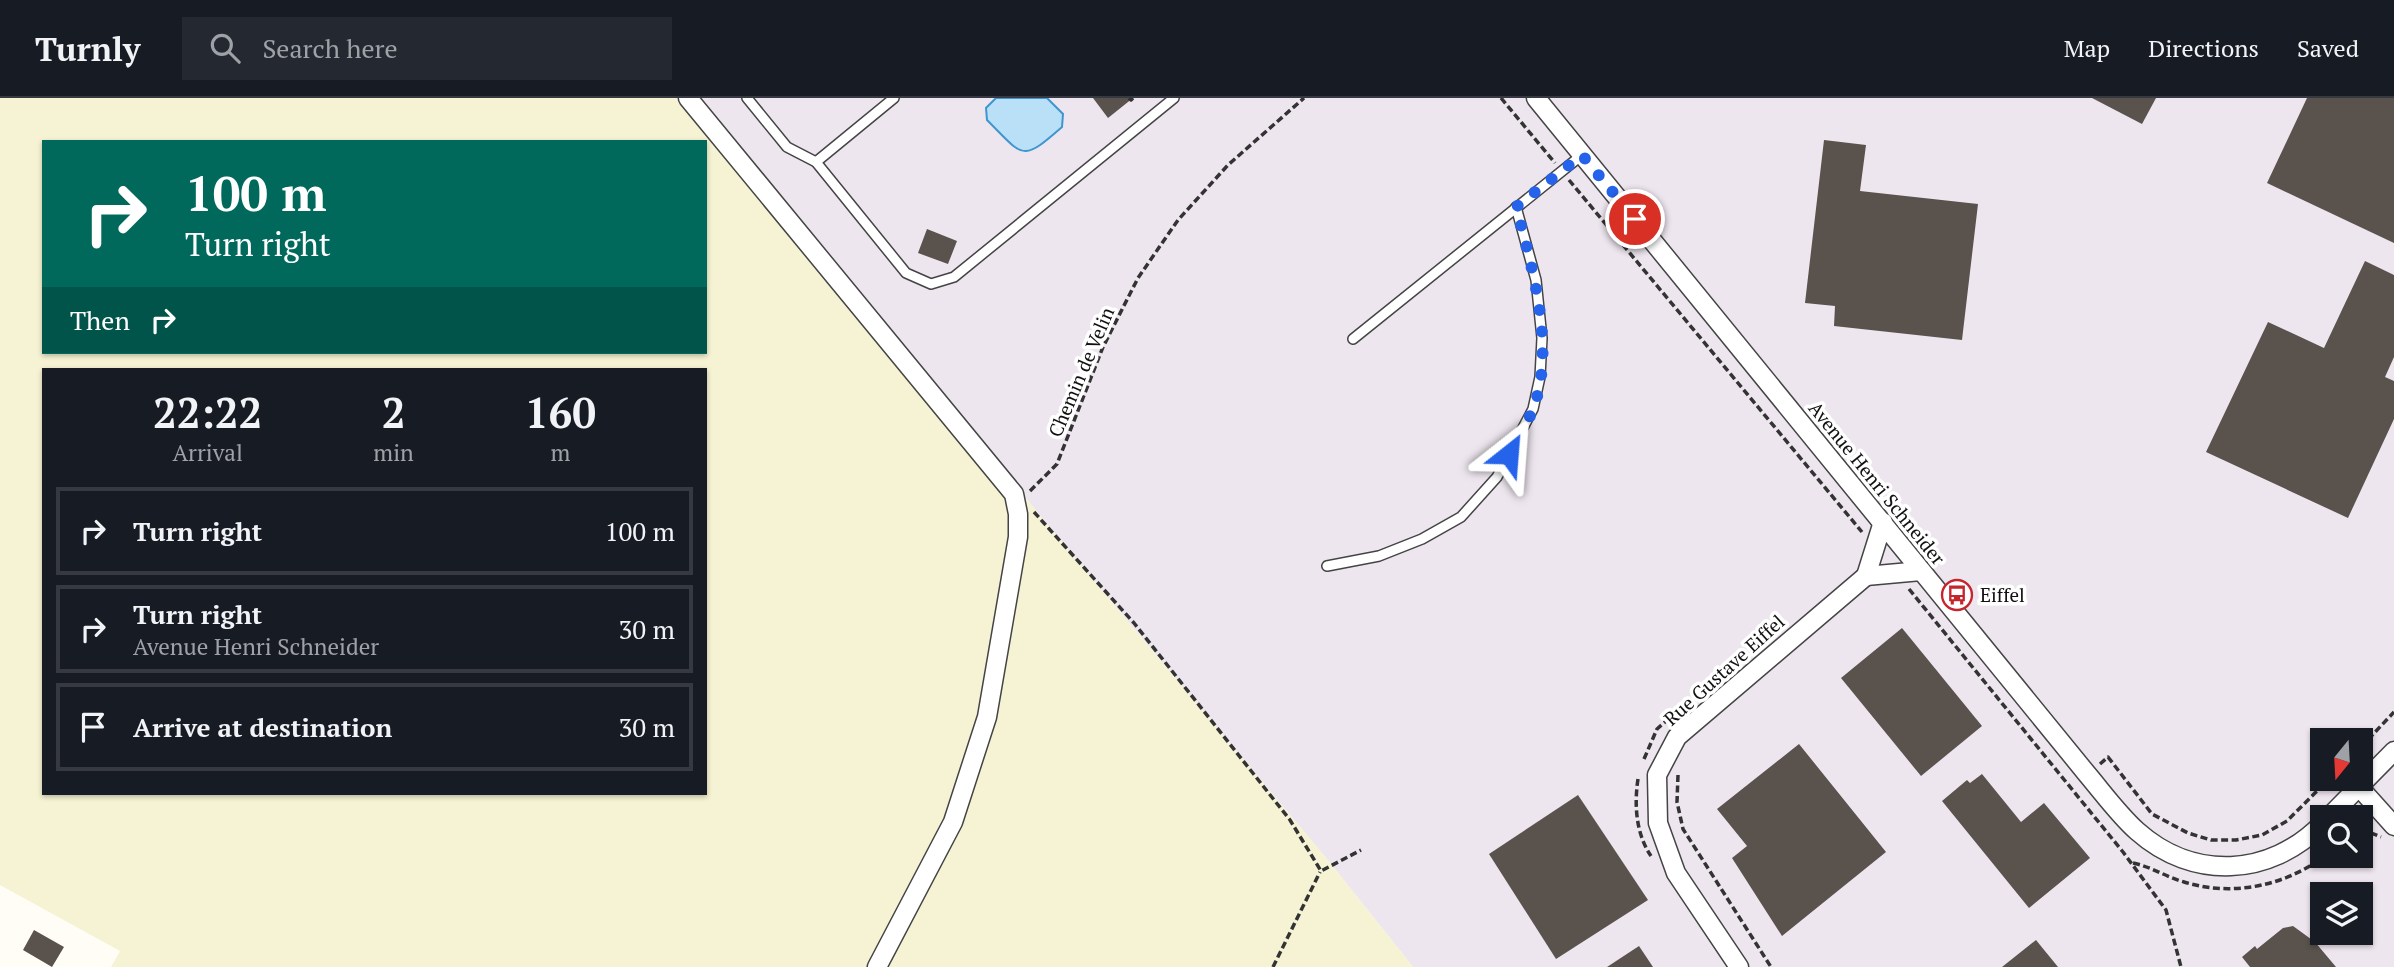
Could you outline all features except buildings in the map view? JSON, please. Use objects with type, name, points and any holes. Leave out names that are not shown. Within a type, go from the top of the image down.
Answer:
[{"type":"street","points":[[688,98],[1018,497],[1018,537],[987,717],[953,822],[877,967]]},
{"type":"street","name":"Avenue Henri Schneider","points":[[1536,98],[2087,774],[2136,830],[2156,846],[2194,864],[2235,868],[2289,850],[2310,836]]},
{"type":"street","points":[[1883,522],[1866,576],[1921,571]]},
{"type":"street","name":"Rue Gustave Eiffel","points":[[1739,967],[1676,873],[1658,823],[1657,775],[1676,737],[1866,576]]},
{"type":"street","points":[[2373,773],[2394,751]]},
{"type":"street","points":[[2341,805],[2355,791]]},
{"type":"street","points":[[2363,791],[2394,826]]},
{"type":"lane","points":[[747,98],[787,147],[816,162],[906,273],[931,284],[954,277],[1174,98]]},
{"type":"lane","points":[[816,162],[894,98]]},
{"type":"lane","points":[[1353,339],[1582,155]]},
{"type":"lane","points":[[1327,566],[1379,556],[1422,539],[1461,517],[1497,477],[1533,409],[1540,376],[1542,338],[1536,280],[1516,207]]},
{"type":"path","name":"Chemin de Velin","points":[[1018,497],[1057,464],[1103,347],[1139,278],[1178,220],[1227,165],[1304,98]]},
{"type":"path","points":[[1501,98],[1863,533],[1860,543]]},
{"type":"path","points":[[1018,497],[1134,623],[1290,820],[1321,871]]},
{"type":"path","points":[[1893,573],[2072,788],[2166,910],[2181,967]]},
{"type":"path","points":[[1652,858],[1645,847],[1637,821],[1636,794],[1640,769],[1657,729],[1688,703]]},
{"type":"path","points":[[2373,734],[2394,712]]},
{"type":"path","points":[[2087,774],[2108,757],[2152,814],[2188,833],[2211,840],[2236,840],[2262,835],[2287,821],[2317,791]]},
{"type":"path","points":[[1679,770],[1677,803],[1683,829],[1771,967]]},
{"type":"path","points":[[1273,967],[1321,871],[1362,850]]},
{"type":"shaded area","points":[[0,98],[700,98],[1064,545],[1326,858],[1413,967],[111,967],[120,951],[0,885]]},
{"type":"shaded area","points":[[700,98],[2394,98],[2394,967],[1413,967],[1326,858],[1064,545]]},
{"type":"water","points":[[996,98],[1047,98],[1063,114],[1062,127],[1030,150],[1016,148],[987,120],[986,108]]},
{"type":"place","name":"Eiffel","points":[[1957,595]]},
{"type":"route","points":[[1509,454],[1533,409],[1540,376],[1542,338],[1536,280],[1516,207],[1582,155],[1635,219]]}]
